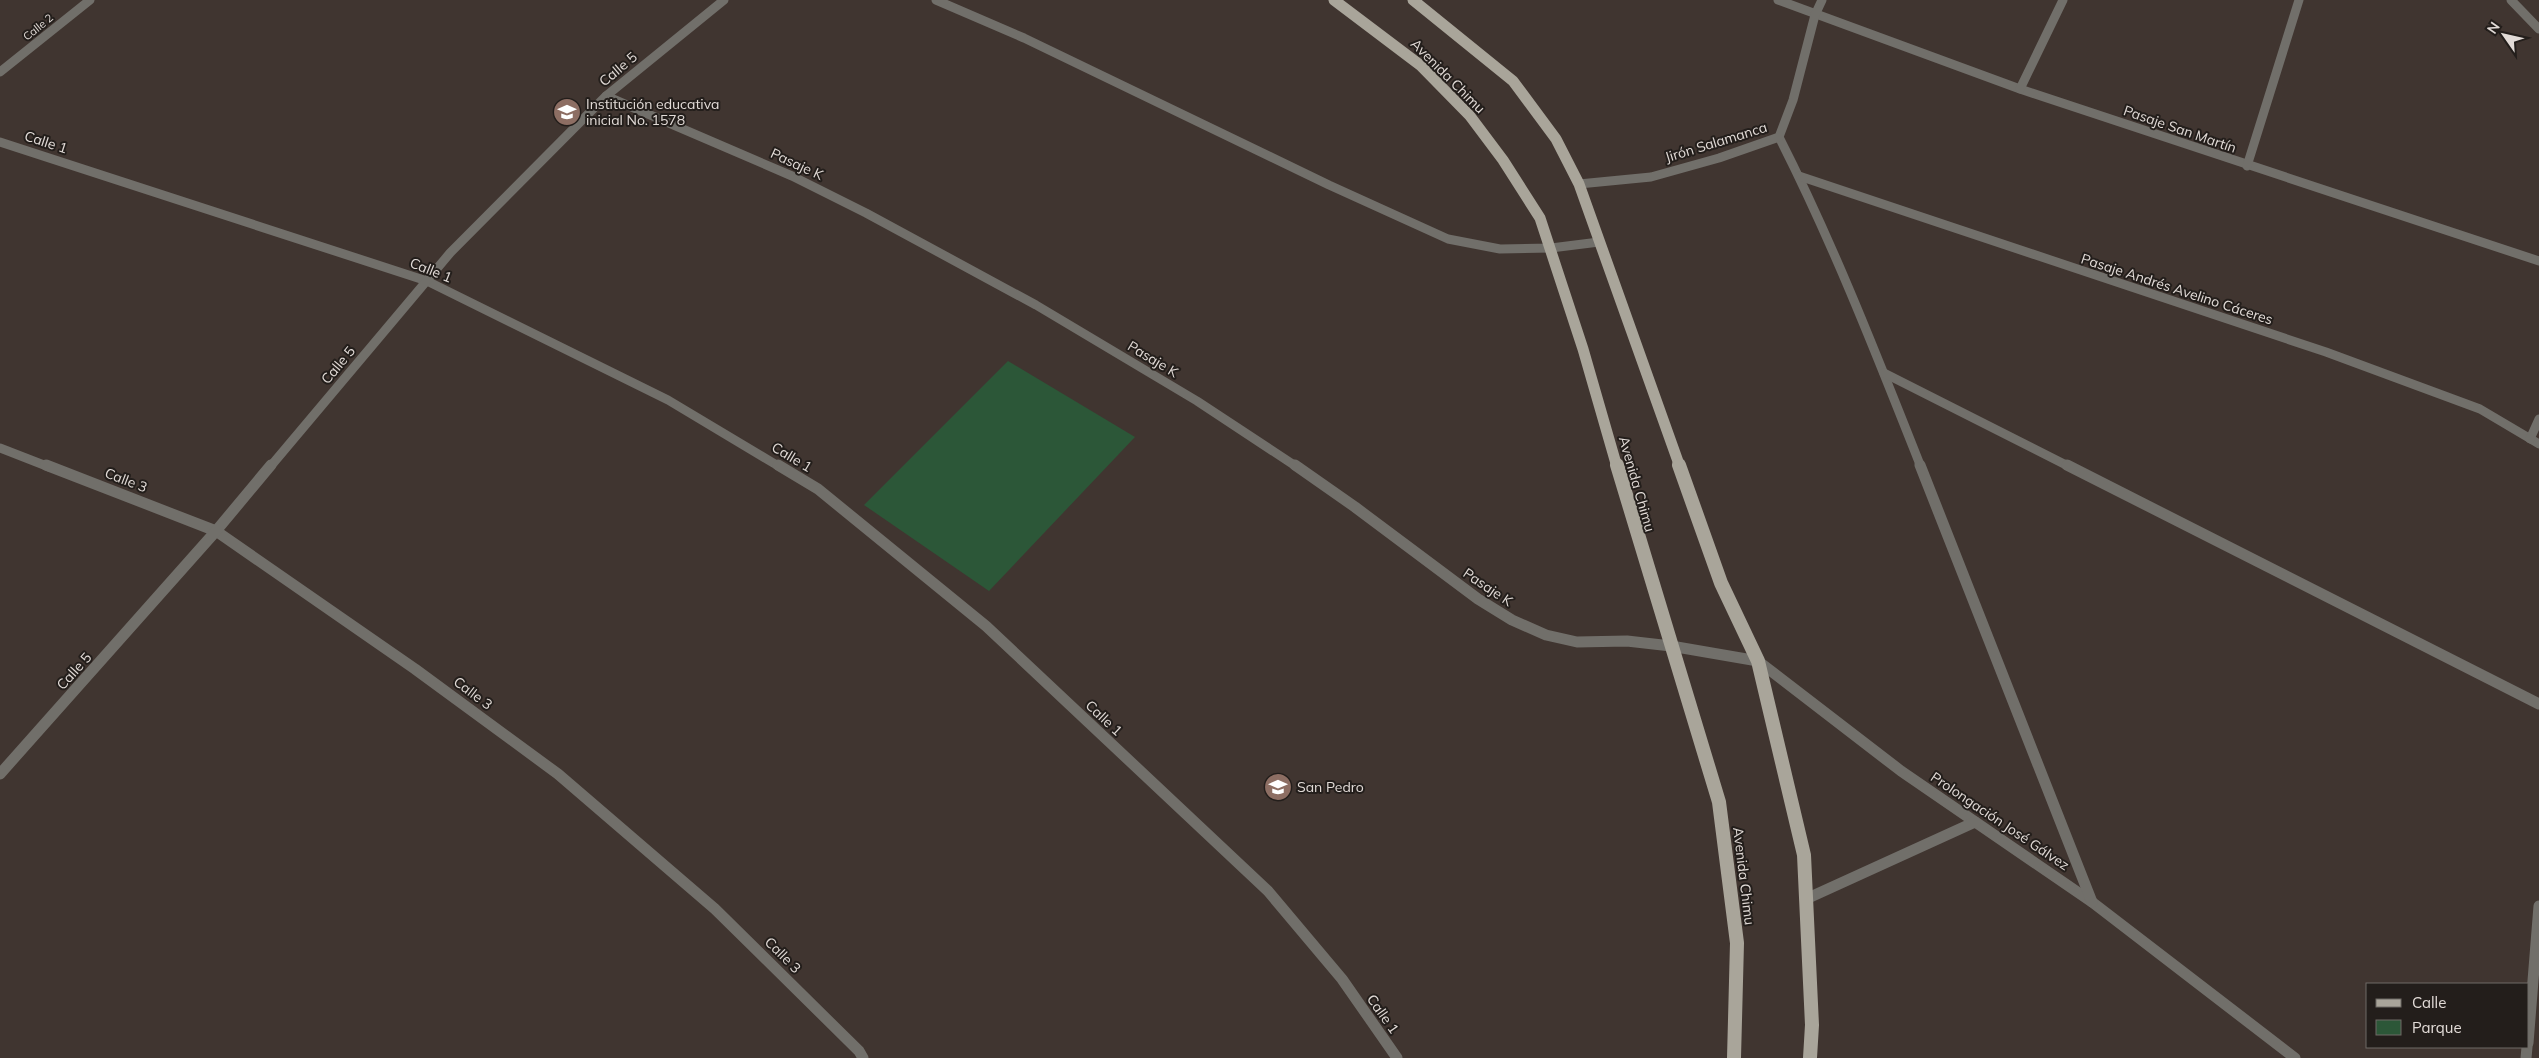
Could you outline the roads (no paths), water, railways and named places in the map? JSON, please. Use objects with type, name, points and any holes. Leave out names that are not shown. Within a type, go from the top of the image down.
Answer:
[{"type":"main road","name":"Avenida Chimu","points":[[1334,0],[1420,65],[1470,116],[1503,160],[1540,218],[1551,248],[1643,557],[1719,802],[1737,943],[1734,1058]]},
{"type":"main road","points":[[1413,0],[1513,81],[1556,139],[1578,184],[1600,242],[1721,583],[1758,661],[1804,855],[1812,1025],[1810,1058]]},
{"type":"street","name":"Calle 2","points":[[0,72],[90,0]]},
{"type":"street","name":"Calle 5","points":[[0,774],[216,531],[450,253],[606,96],[724,0]]},
{"type":"street","points":[[936,0],[1024,38],[1329,185],[1448,239],[1500,249],[1551,248],[1600,242]]},
{"type":"street","name":"Pasaje San Martín","points":[[1778,0],[2020,88],[2247,166],[2539,261]]},
{"type":"street","name":"Jirón Salamanca","points":[[1578,184],[1651,177],[1719,158],[1779,137],[1794,100],[1815,15],[1822,0]]},
{"type":"street","points":[[2020,88],[2062,0]]},
{"type":"street","points":[[2247,166],[2299,0]]},
{"type":"street","points":[[2510,0],[2539,29]]},
{"type":"street","name":"Pasaje K","points":[[606,96],[792,176],[866,213],[1036,305],[1197,400],[1261,442],[1355,507],[1478,599],[1512,620],[1546,635],[1577,642],[1627,641],[1672,646]]},
{"type":"street","points":[[1779,137],[1799,176],[1884,373],[2092,902]]},
{"type":"street","name":"Calle 1","points":[[0,142],[427,281],[668,400],[818,489],[986,626],[1268,891],[1342,979],[1397,1058]]},
{"type":"street","name":"Pasaje Andrés Avelino Cáceres","points":[[1799,176],[2326,352],[2480,409],[2539,444]]},
{"type":"street","points":[[1884,373],[2539,704]]},
{"type":"street","points":[[2530,438],[2539,419]]},
{"type":"street","name":"Calle 3","points":[[0,448],[216,531],[415,669],[558,774],[715,909],[859,1051],[862,1058]]},
{"type":"street","name":"Prolongación José Gálvez","points":[[1672,646],[1758,661],[1901,772],[2092,902],[2295,1058]]},
{"type":"street","points":[[1806,899],[1975,822]]},
{"type":"street","points":[[2529,1031],[2539,906]]},
{"type":"place","name":"Institución educativa inicial No. 1578","points":[[567,112]]},
{"type":"place","name":"San Pedro","points":[[1278,787]]}]
